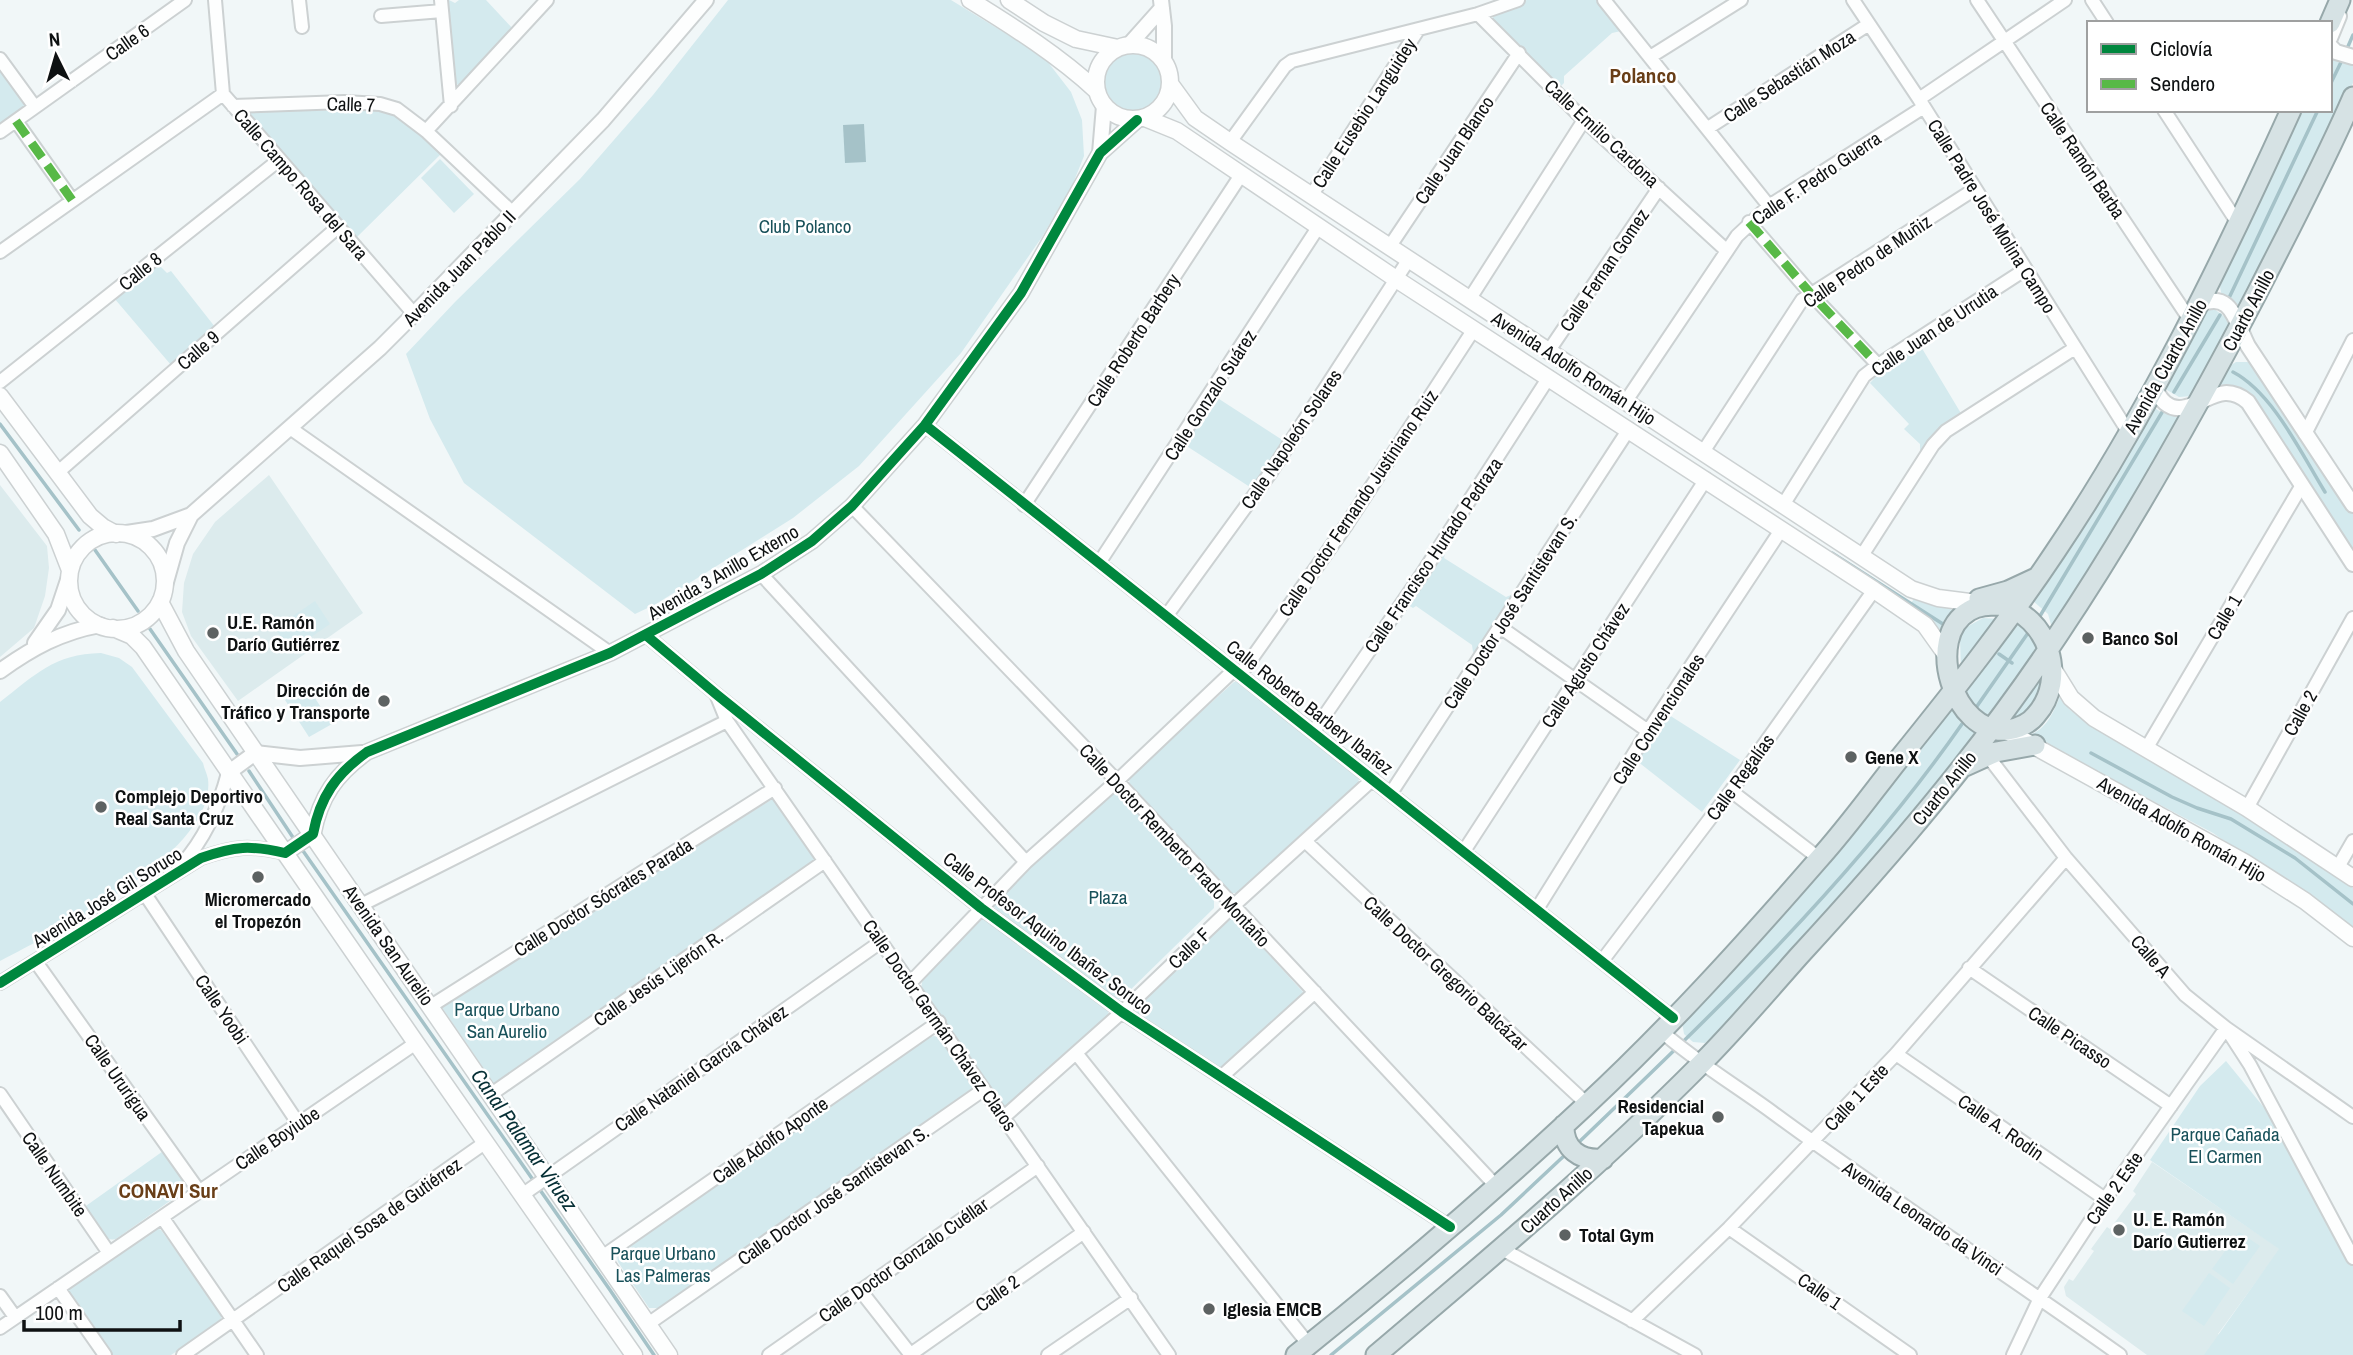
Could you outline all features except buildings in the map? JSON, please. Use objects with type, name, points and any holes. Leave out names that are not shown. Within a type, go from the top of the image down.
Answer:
[{"type":"highway","points":[[2331,21],[2339,1]]},
{"type":"highway","name":"Cuarto Anillo","points":[[1376,1355],[1502,1249],[1603,1159],[1696,1058],[1878,870],[1959,770],[1998,729],[2049,657],[2198,401],[2329,152],[2353,97]]},
{"type":"highway","name":"Avenida Cuarto Anillo","points":[[2007,607],[2037,578],[2056,551],[2129,433],[2239,225],[2290,112]]},
{"type":"highway","points":[[1961,602],[2008,591],[2037,578]]},
{"type":"highway","points":[[1303,1350],[1450,1227],[1669,1030],[1820,859],[1954,691],[2007,607]]},
{"type":"highway","points":[[2007,607],[2026,615],[2035,623],[2049,657],[2049,688],[2039,712],[2024,725],[1998,729],[1969,716],[1962,708],[1954,691],[1947,656],[1950,635],[1962,616],[1974,608],[2007,607]]},
{"type":"highway","points":[[1959,770],[1986,755],[2035,745]]},
{"type":"highway","points":[[1564,1125],[1565,1140],[1582,1171],[1582,1178]]},
{"type":"highway","points":[[1542,1145],[1558,1146],[1595,1160],[1603,1159]]},
{"type":"main road","points":[[971,0],[1067,64],[1114,114],[1125,119],[1141,119],[1163,105],[1171,85],[1168,68],[1164,60],[1149,48],[1076,39],[1009,0]]},
{"type":"main road","points":[[1100,99],[1096,78],[1099,66],[1107,55],[1124,46]]},
{"type":"main road","name":"Avenida Adolfo Román Hijo","points":[[1171,85],[1195,118],[1230,142],[1911,589],[1961,602],[2007,607]]},
{"type":"main road","name":"Avenida Adolfo Román Hijo","points":[[1141,119],[1177,131],[1396,279],[1874,590],[1925,625],[1947,656]]},
{"type":"main road","points":[[1177,131],[1230,142]]},
{"type":"main road","points":[[0,397],[96,523],[118,534],[146,542],[156,551],[165,576],[159,601],[135,625],[107,627],[80,611],[70,589],[70,574],[56,534],[0,453]]},
{"type":"main road","points":[[70,574],[82,548],[96,538],[118,534]]},
{"type":"main road","points":[[1814,551],[1827,534]]},
{"type":"main road","name":"Avenida San Aurelio","points":[[159,601],[186,651],[254,754],[431,1006],[545,1179],[669,1355]]},
{"type":"main road","name":"Avenida San Aurelio","points":[[107,627],[132,636],[143,647],[229,772],[288,851],[415,1043],[524,1194],[634,1355]]},
{"type":"main road","points":[[2049,657],[2071,698],[2094,718],[2247,808],[2353,878]]},
{"type":"main road","name":"Avenida Adolfo Román Hijo","points":[[1998,729],[2035,745],[2244,862],[2305,901],[2353,938]]},
{"type":"street","name":"Calle 6","points":[[0,132],[185,0]]},
{"type":"street","name":"Calle Campo Rosa del Sara","points":[[215,0],[223,94],[414,314]]},
{"type":"street","points":[[299,0],[302,27]]},
{"type":"street","points":[[426,131],[547,0]]},
{"type":"street","name":"Avenida Juan Pablo II","points":[[118,534],[153,530],[191,514],[290,428],[414,314],[513,213],[603,120],[706,0]]},
{"type":"street","points":[[1604,0],[1769,206]]},
{"type":"street","name":"Calle Padre José Molina Campo","points":[[1853,0],[2129,433]]},
{"type":"street","name":"Calle Ramón Barba","points":[[1977,0],[2193,313]]},
{"type":"street","name":"Calle F. Pedro Guerra","points":[[1626,401],[1749,222],[2065,0]]},
{"type":"street","points":[[2093,0],[2106,21]]},
{"type":"street","points":[[1230,142],[1285,66],[1292,61],[1478,14],[1513,1]]},
{"type":"street","points":[[1650,57],[1738,1]]},
{"type":"street","points":[[2332,41],[2340,13],[2339,1]]},
{"type":"street","points":[[1124,46],[1165,3]]},
{"type":"street","points":[[1164,60],[1165,3]]},
{"type":"street","points":[[381,16],[441,5],[451,106]]},
{"type":"street","name":"Calle Emilio Cardona","points":[[1478,14],[1584,120],[1727,251]]},
{"type":"street","name":"Calle Sebastián Moza","points":[[1708,128],[1869,24]]},
{"type":"street","name":"Calle Eusebio Languidey","points":[[1311,196],[1418,30]]},
{"type":"street","points":[[2332,46],[2351,57]]},
{"type":"street","name":"Calle Juan Blanco","points":[[1390,246],[1519,53]]},
{"type":"street","points":[[0,59],[35,107]]},
{"type":"street","points":[[0,252],[223,94]]},
{"type":"street","name":"Avenida 3 Anillo Externo","points":[[1100,99],[1100,153]]},
{"type":"street","name":"Calle 7","points":[[233,106],[344,102],[380,104],[397,109],[426,131],[513,213]]},
{"type":"street","points":[[2165,112],[2239,225]]},
{"type":"street","name":"Avenida 3 Anillo Externo","points":[[254,754],[323,758],[367,752],[647,636],[761,574],[812,541],[852,506],[925,425],[1021,293],[1100,153],[1141,119]]},
{"type":"street","points":[[1469,300],[1584,120]]},
{"type":"street","points":[[16,121],[72,200]]},
{"type":"street","name":"Calle 8","points":[[0,382],[279,160]]},
{"type":"street","name":"Calle Roberto Barbery","points":[[1024,505],[1241,175]]},
{"type":"street","name":"Calle Fernan Gomez","points":[[1548,352],[1659,188]]},
{"type":"street","name":"Calle Pedro de Muñiz","points":[[1703,452],[1795,310],[1811,294],[1975,190]]},
{"type":"street","points":[[1749,222],[1811,294],[1878,365]]},
{"type":"street","name":"Calle Gonzalo Suárez","points":[[1099,563],[1319,226]]},
{"type":"street","name":"Calle 9","points":[[57,472],[338,227]]},
{"type":"street","name":"Calle Napoleón Solares","points":[[1167,615],[1271,472],[1409,259]]},
{"type":"street","name":"Calle Juan de Urrutia","points":[[1783,505],[1858,385],[1878,365],[2026,269]]},
{"type":"street","points":[[2193,313],[2211,301],[2225,304],[2235,314],[2238,328],[2353,505]]},
{"type":"street","name":"Calle Doctor Fernando Justiniano Ruiz","points":[[911,982],[1026,862],[1237,673],[1347,524],[1474,329]]},
{"type":"street","points":[[2305,434],[2353,340]]},
{"type":"street","points":[[1861,557],[1933,445],[1945,431],[2075,348]]},
{"type":"street","name":"Calle Francisco Hurtado Pedraza","points":[[1314,731],[1422,574],[1549,377]]},
{"type":"street","points":[[2155,384],[2160,399],[2168,405],[2183,408],[2221,393],[2234,394],[2244,399],[2252,407],[2353,564]]},
{"type":"street","name":"Calle Roberto Barbery Ibañez","points":[[925,425],[1602,961],[1669,1030]]},
{"type":"street","points":[[290,428],[610,653]]},
{"type":"street","name":"Calle Doctor José Santistevan S.","points":[[1391,793],[1629,429]]},
{"type":"street","name":"Calle Agusto Chávez","points":[[1464,851],[1706,479]]},
{"type":"street","name":"Calle 1","points":[[2146,749],[2302,485]]},
{"type":"street","name":"Calle Doctor Remberto Prado Montaño","points":[[852,506],[1117,781],[1232,907],[1496,1186]]},
{"type":"street","name":"Avenida Juan Pablo II","points":[[159,601],[177,543],[191,514]]},
{"type":"street","name":"Calle Convencionales","points":[[1537,909],[1648,732],[1781,530]]},
{"type":"street","points":[[27,651],[50,625],[62,602],[70,574]]},
{"type":"street","points":[[761,574],[1026,862]]},
{"type":"street","name":"Calle Regalías","points":[[1602,961],[1731,792],[1874,590]]},
{"type":"street","name":"Calle 2","points":[[2247,808],[2353,618]]},
{"type":"street","points":[[0,671],[27,651],[54,637],[107,627]]},
{"type":"street","points":[[1500,627],[1648,732]]},
{"type":"street","name":"Calle Profesor Aquino Ibañez Soruco","points":[[647,636],[981,908],[1122,1012],[1450,1227]]},
{"type":"street","name":"Calle Doctor Germán Chávez Claros","points":[[716,694],[727,721],[1038,1166],[1079,1236],[1131,1298],[1168,1355]]},
{"type":"street","points":[[361,905],[727,721]]},
{"type":"street","name":"Avenida 3 Anillo Externo","points":[[310,836],[324,795],[335,778],[367,752]]},
{"type":"street","points":[[229,772],[254,754]]},
{"type":"street","name":"Calle A","points":[[1986,755],[2066,858],[2185,995],[2226,1028],[2353,1117]]},
{"type":"street","name":"Avenida José Gil Soruco","points":[[175,872],[203,836],[214,816],[229,772]]},
{"type":"street","name":"Calle F","points":[[1004,1117],[1122,1012],[1232,907],[1373,779]]},
{"type":"street","name":"Calle Doctor Sócrates Parada","points":[[431,1006],[775,788]]},
{"type":"street","points":[[1731,792],[1820,859]]},
{"type":"street","points":[[288,851],[310,836]]},
{"type":"street","points":[[2338,867],[2353,841]]},
{"type":"street","name":"Calle Doctor Gregorio Balcázar","points":[[1306,842],[1587,1104]]},
{"type":"street","name":"Avenida José Gil Soruco","points":[[0,983],[201,858],[227,849],[257,847],[288,851]]},
{"type":"street","name":"Calle 1 Este","points":[[1632,1321],[1729,1228],[1896,1054],[2066,858]]},
{"type":"street","name":"Calle Jesús Lijerón R.","points":[[490,1095],[825,862]]},
{"type":"street","name":"Calle Yoobi","points":[[145,894],[298,1123]]},
{"type":"street","name":"Calle Nataniel García Chávez","points":[[524,1194],[882,941]]},
{"type":"street","name":"Calle Ururigua","points":[[36,962],[199,1191]]},
{"type":"street","name":"Calle Picasso","points":[[1969,968],[2171,1106]]},
{"type":"street","points":[[1221,1077],[1315,992]]},
{"type":"street","name":"Calle Adolfo Aponte","points":[[602,1258],[939,1023]]},
{"type":"street","points":[[2226,1028],[2250,1065],[2353,1258]]},
{"type":"street","name":"Calle 2 Este","points":[[2013,1355],[2040,1298],[2105,1199],[2226,1028]]},
{"type":"street","name":"Avenida Leonardo da Vinci","points":[[1669,1030],[1696,1058],[1812,1143],[2120,1355]]},
{"type":"street","name":"Calle Boyiube","points":[[0,1328],[415,1043]]},
{"type":"street","points":[[1076,1053],[1303,1350]]},
{"type":"street","name":"Calle A. Rodin","points":[[1896,1054],[2105,1199]]},
{"type":"street","name":"Calle Doctor José Santistevan S.","points":[[648,1324],[983,1090]]},
{"type":"street","name":"Calle Numbite","points":[[0,1094],[109,1253]]},
{"type":"street","name":"Calle Raquel Sosa de Gutiérrez","points":[[183,1355],[486,1142]]},
{"type":"street","name":"Calle Doctor Gonzalo Cuéllar","points":[[769,1355],[1038,1166]]},
{"type":"street","points":[[162,1217],[257,1355]]},
{"type":"street","name":"Calle 1","points":[[1729,1228],[1910,1355]]},
{"type":"street","name":"Calle 2","points":[[911,1355],[1079,1236]]},
{"type":"street","points":[[1502,1249],[1695,1355]]},
{"type":"street","points":[[58,1288],[105,1355]]},
{"type":"street","points":[[860,1290],[911,1355]]},
{"type":"street","points":[[0,1296],[15,1317]]},
{"type":"street","points":[[1048,1355],[1131,1298]]},
{"type":"shaded area","points":[[269,475],[363,613],[238,701],[191,636],[182,612],[184,583],[193,554],[215,522]]},
{"type":"shaded area","points":[[0,485],[47,546],[49,568],[45,596],[34,628],[0,657]]},
{"type":"shaded area","points":[[2152,1162],[2280,1249],[2218,1334],[2247,1355],[2147,1355],[2066,1296],[2064,1287],[2069,1279],[2073,1281],[2094,1251],[2091,1249],[2136,1194],[2133,1191]]},
{"type":"green space","points":[[449,0],[455,3],[459,0],[486,0],[514,30],[458,85],[455,83],[446,3]]},
{"type":"green space","name":"Club Polanco","points":[[728,0],[951,0],[1044,57],[1071,92],[1082,120],[1084,156],[1072,186],[1042,237],[961,353],[859,466],[793,518],[656,604],[635,614],[464,483],[430,419],[406,354],[580,179],[653,95]]},
{"type":"green space","points":[[1527,0],[1596,0],[1621,31],[1612,33],[1564,76],[1561,86],[1492,22],[1494,12]]},
{"type":"green space","points":[[1129,50],[1147,56],[1164,76],[1163,94],[1157,103],[1144,112],[1131,113],[1118,107],[1109,96],[1104,83],[1104,69],[1112,58]]},
{"type":"green space","points":[[2332,58],[2353,66],[2353,83],[2305,187],[2243,304],[2235,305],[2222,297],[2220,287],[2223,275],[2300,112],[2332,112]]},
{"type":"green space","points":[[0,66],[29,105],[0,125]]},
{"type":"green space","points":[[378,110],[398,116],[441,154],[356,238],[249,118],[252,111]]},
{"type":"green space","points":[[440,159],[474,194],[454,213],[421,178]]},
{"type":"green space","points":[[158,264],[167,273],[171,271],[215,327],[171,365],[114,298]]},
{"type":"green space","points":[[2213,308],[2230,321],[2230,328],[2193,396],[2179,397],[2167,390],[2164,383],[2203,312]]},
{"type":"green space","points":[[1920,345],[1962,415],[1925,453],[1920,450],[1920,444],[1904,429],[1909,424],[1870,383],[1886,366]]},
{"type":"green space","points":[[2236,362],[2250,362],[2261,371],[2353,512],[2353,549],[2254,399],[2216,388],[2228,367]]},
{"type":"green space","points":[[1216,397],[1284,441],[1253,489],[1185,445]]},
{"type":"green space","points":[[2152,406],[2162,413],[2182,414],[2052,628],[2048,614],[2033,601]]},
{"type":"green space","points":[[1443,551],[1444,558],[1506,597],[1513,597],[1476,654],[1472,645],[1416,606],[1413,608],[1408,605]]},
{"type":"green space","points":[[1914,599],[1962,608],[1942,634],[1908,607]]},
{"type":"green space","points":[[315,601],[330,624],[291,651],[275,628]]},
{"type":"green space","points":[[1983,618],[2000,619],[1961,670],[1960,639],[1963,629]]},
{"type":"green space","points":[[2015,623],[2037,635],[2038,652],[1992,717],[1976,707],[1965,691]]},
{"type":"green space","name":"Complejo Deportivo Real Santa Cruz","points":[[101,653],[119,658],[132,667],[203,763],[208,779],[204,807],[187,834],[161,861],[128,886],[57,931],[0,961],[0,702],[35,675],[58,662],[70,657]]},
{"type":"green space","points":[[2045,669],[2046,689],[2020,720],[2008,720]]},
{"type":"green space","points":[[1240,681],[1360,775],[1358,783],[1240,893],[1226,893],[1129,786],[1130,776],[1234,682]]},
{"type":"green space","points":[[307,686],[332,724],[309,737],[285,700]]},
{"type":"green space","points":[[2061,694],[2069,709],[2083,720],[2290,844],[2353,888],[2353,930],[2213,833],[2029,735],[2046,724]]},
{"type":"green space","points":[[1952,707],[1957,717],[1978,730],[1888,846],[1731,1019],[1705,1043],[1693,1042],[1684,1034],[1682,1022]]},
{"type":"green space","points":[[1669,715],[1740,760],[1702,812],[1637,761]]},
{"type":"green space","name":"Plaza","points":[[1104,791],[1117,792],[1214,898],[1214,908],[1121,999],[1112,999],[991,905]]},
{"type":"green space","name":"Parque Urbano San Aurelio","points":[[771,800],[778,800],[815,856],[814,864],[494,1084],[441,1006]]},
{"type":"green space","points":[[1233,918],[1303,992],[1302,996],[1222,1069],[1138,1015],[1135,1010],[1137,1004]]},
{"type":"green space","points":[[987,919],[1108,1009],[1109,1017],[1007,1108],[1003,1107],[921,989],[923,977],[978,920]]},
{"type":"green space","name":"Parque Urbano Las Palmeras","points":[[927,1038],[940,1038],[972,1083],[973,1089],[661,1308],[649,1308],[618,1262],[619,1250]]},
{"type":"green space","name":"Parque Cañada El Carmen","points":[[2226,1061],[2266,1110],[2317,1185],[2353,1263],[2353,1355],[2204,1355],[2279,1249],[2150,1160],[2200,1086]]},
{"type":"green space","points":[[166,1149],[187,1182],[184,1191],[116,1239],[106,1238],[97,1230],[83,1208]]},
{"type":"green space","points":[[155,1227],[161,1230],[221,1313],[221,1322],[171,1355],[109,1355],[67,1295],[66,1289]]},
{"type":"green space","points":[[2239,1232],[2260,1246],[2233,1284],[2212,1269]]},
{"type":"green space","points":[[2209,1273],[2230,1288],[2204,1326],[2182,1311]]},
{"type":"water","points":[[864,124],[866,162],[845,163],[843,125]]},
{"type":"waterway","points":[[2346,51],[2353,35]]},
{"type":"waterway","points":[[2332,81],[2343,58]]},
{"type":"waterway","points":[[2229,298],[2317,112]]},
{"type":"waterway","points":[[2174,392],[2220,315]]},
{"type":"waterway","points":[[2233,372],[2261,394],[2273,409],[2325,492]]},
{"type":"waterway","points":[[2040,616],[2164,409]]},
{"type":"waterway","points":[[0,424],[79,530]]},
{"type":"waterway","points":[[95,550],[138,611]]},
{"type":"waterway","points":[[1832,553],[1946,626]]},
{"type":"waterway","points":[[150,629],[237,754]]},
{"type":"waterway","points":[[1975,709],[2028,633]]},
{"type":"waterway","points":[[1999,654],[2012,663]]},
{"type":"waterway","points":[[1577,1144],[1730,995],[1829,891],[1920,781],[1962,724]]},
{"type":"waterway","points":[[2091,753],[2172,797],[2231,819],[2295,858],[2353,904]]},
{"type":"waterway","name":"Canal Palamar Viruez","points":[[249,771],[296,842]]},
{"type":"waterway","name":"Canal Palamar Viruez","points":[[301,848],[654,1355]]},
{"type":"waterway","points":[[1331,1355],[1501,1215],[1566,1154]]},
{"type":"marked path","points":[[16,121],[72,200]]},
{"type":"marked path","points":[[1749,222],[1811,294],[1878,365]]},
{"type":"cycle path","points":[[0,983],[201,858],[243,848],[285,853],[313,834],[320,809],[331,787],[346,769],[367,752],[610,653],[761,574],[812,541],[852,506],[925,425],[1021,293],[1100,153],[1137,120]]},
{"type":"cycle path","points":[[925,425],[1673,1018]]},
{"type":"cycle path","points":[[647,636],[981,908],[1122,1012],[1450,1227]]},
{"type":"place","name":"U.E. Ramón Darío Gutiérrez","points":[[213,633]]},
{"type":"place","name":"Banco Sol","points":[[2088,638]]},
{"type":"place","name":"Dirección de Tráfico y Transporte","points":[[384,701]]},
{"type":"place","name":"Gene X","points":[[1851,757]]},
{"type":"place","name":"Complejo Deportivo Real Santa Cruz","points":[[101,807]]},
{"type":"place","name":"Micromercado el Tropezón","points":[[258,877]]},
{"type":"place","name":"Residencial Tapekua","points":[[1718,1117]]},
{"type":"place","name":"U. E. Ramón Darío Gutierrez","points":[[2119,1230]]},
{"type":"place","name":"Total Gym","points":[[1565,1235]]},
{"type":"place","name":"Iglesia EMCB","points":[[1209,1309]]},
{"type":"district","name":"Polanco","points":[[1643,76]]},
{"type":"district","name":"CONAVI Sur","points":[[168,1191]]}]
